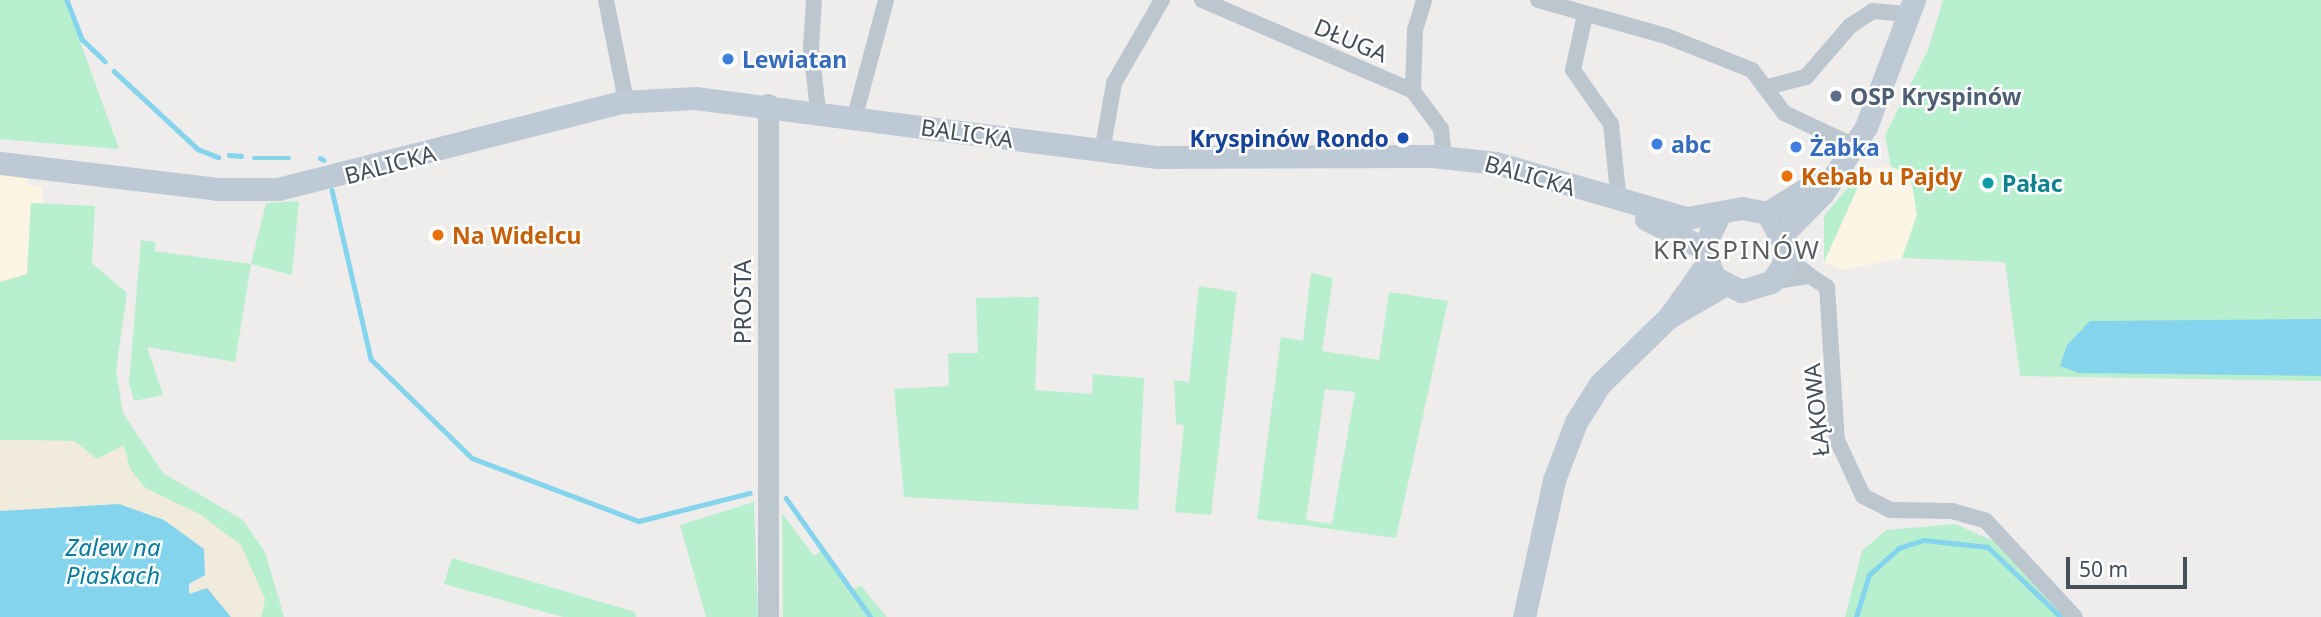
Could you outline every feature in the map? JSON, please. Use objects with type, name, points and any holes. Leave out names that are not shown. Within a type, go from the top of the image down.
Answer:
[{"type":"main road","points":[[1705,256],[1724,285],[1748,291],[1770,282],[1784,245],[1854,146],[1911,7]]},
{"type":"main road","name":"BALICKA","points":[[0,163],[218,189],[319,182],[621,102],[695,98],[818,110],[1102,152],[1212,159],[1444,157],[1506,165],[1619,203],[1698,220],[1719,215]]},
{"type":"main road","points":[[1669,317],[1705,256],[1719,215],[1742,208],[1767,213],[1836,169]]},
{"type":"main road","name":"BALICKA","points":[[1619,203],[1705,256]]},
{"type":"main road","points":[[1767,213],[1784,245]]},
{"type":"main road","points":[[1524,617],[1568,437],[1600,384],[1669,317],[1724,285]]},
{"type":"street","points":[[606,0],[624,91],[621,102]]},
{"type":"street","points":[[814,0],[811,48],[818,110]]},
{"type":"street","points":[[855,116],[886,0]]},
{"type":"street","points":[[1102,152],[1114,83],[1162,0]]},
{"type":"street","name":"DŁUGA","points":[[1202,0],[1413,91]]},
{"type":"street","points":[[1424,0],[1415,30],[1413,91],[1441,129],[1444,157]]},
{"type":"street","points":[[1538,0],[1666,36],[1752,70],[1768,87],[1784,113],[1854,146]]},
{"type":"street","points":[[1768,87],[1806,77],[1850,26],[1873,11],[1911,7]]},
{"type":"street","points":[[1585,15],[1573,70],[1611,124],[1619,203]]},
{"type":"street","name":"PROSTA","points":[[768,104],[768,617]]},
{"type":"street","name":"ŁĄKOWA","points":[[1784,245],[1810,276],[1827,286],[1837,440],[1854,485],[1890,510],[1952,511],[1986,522],[2075,617]]},
{"type":"street","points":[[1770,282],[1810,276]]},
{"type":"shaded area","points":[[1891,167],[1910,173],[1917,215],[1902,258],[1843,270],[1824,262],[1857,189],[1855,179],[1866,168]]},
{"type":"shaded area","points":[[0,175],[27,176],[28,185],[42,187],[43,203],[31,203],[27,274],[0,282]]},
{"type":"green space","points":[[0,0],[65,0],[119,149],[0,139]]},
{"type":"green space","points":[[1943,0],[2321,0],[2321,381],[2020,376],[2005,262],[1902,258],[1917,215],[1910,173],[1891,167],[1885,135],[1928,50]]},
{"type":"green space","points":[[1855,179],[1857,189],[1824,262],[1824,216]]},
{"type":"green space","points":[[299,201],[292,275],[251,264],[266,203]]},
{"type":"green space","points":[[31,203],[95,206],[92,263],[127,293],[116,370],[123,413],[163,473],[243,520],[265,552],[284,617],[261,617],[265,599],[201,515],[145,488],[130,469],[96,459],[74,441],[0,440],[0,282],[27,274]]},
{"type":"green space","points":[[141,240],[156,242],[154,251],[251,264],[235,362],[147,347],[163,395],[134,401],[129,383]]},
{"type":"green space","points":[[1311,273],[1333,278],[1322,351],[1379,360],[1389,292],[1448,301],[1396,538],[1257,519],[1281,337],[1303,341]],"holes":[[[1325,389],[1355,392],[1332,524],[1306,520]]]},
{"type":"green space","points":[[1199,286],[1237,292],[1211,515],[1175,512],[1184,425],[1176,424],[1174,380],[1189,382]]},
{"type":"green space","points":[[1039,297],[1035,390],[1092,394],[1093,374],[1144,378],[1138,510],[904,497],[894,389],[949,386],[948,353],[978,353],[976,298]]},
{"type":"green space","points":[[754,502],[758,617],[706,617],[680,525]]},
{"type":"green space","points":[[782,513],[814,556],[821,551],[850,590],[861,586],[887,617],[783,617]]},
{"type":"green space","points":[[1955,524],[1994,541],[2066,617],[1845,617],[1862,551],[1886,530]]},
{"type":"green space","points":[[452,558],[635,612],[636,617],[563,617],[444,584]]},
{"type":"sand","points":[[0,440],[74,441],[97,459],[124,445],[130,469],[145,488],[201,515],[241,545],[265,599],[261,617],[231,617],[206,588],[189,594],[204,549],[164,520],[119,504],[0,511]]},
{"type":"water","points":[[2321,319],[2321,376],[2079,373],[2060,366],[2067,345],[2090,321]]},
{"type":"water","name":"Zalew na Piaskach","points":[[119,504],[164,520],[204,549],[205,575],[189,584],[189,594],[207,588],[231,617],[0,617],[0,511]]},
{"type":"waterway","points":[[67,0],[82,39],[105,61]]},
{"type":"waterway","points":[[114,71],[198,149],[218,157]]},
{"type":"waterway","points":[[229,155],[241,156]]},
{"type":"waterway","points":[[254,158],[289,158]]},
{"type":"waterway","points":[[320,158],[324,160]]},
{"type":"waterway","points":[[332,190],[371,359],[472,458],[639,521],[750,493]]},
{"type":"waterway","points":[[786,498],[871,617]]},
{"type":"waterway","points":[[1856,617],[1869,575],[1899,548],[1924,540],[1988,547],[2061,617]]},
{"type":"place","name":"Lewiatan","points":[[728,59]]},
{"type":"place","name":"OSP Kryspinów","points":[[1836,96]]},
{"type":"place","name":"Kryspinów Rondo","points":[[1403,138]]},
{"type":"place","name":"abc","points":[[1657,144]]},
{"type":"place","name":"Żabka","points":[[1796,147]]},
{"type":"place","name":"Kebab u Pajdy","points":[[1787,176]]},
{"type":"place","name":"Pałac","points":[[1988,183]]},
{"type":"place","name":"Na Widelcu","points":[[438,235]]},
{"type":"district","name":"KRYSPINÓW","points":[[1737,250]]}]
